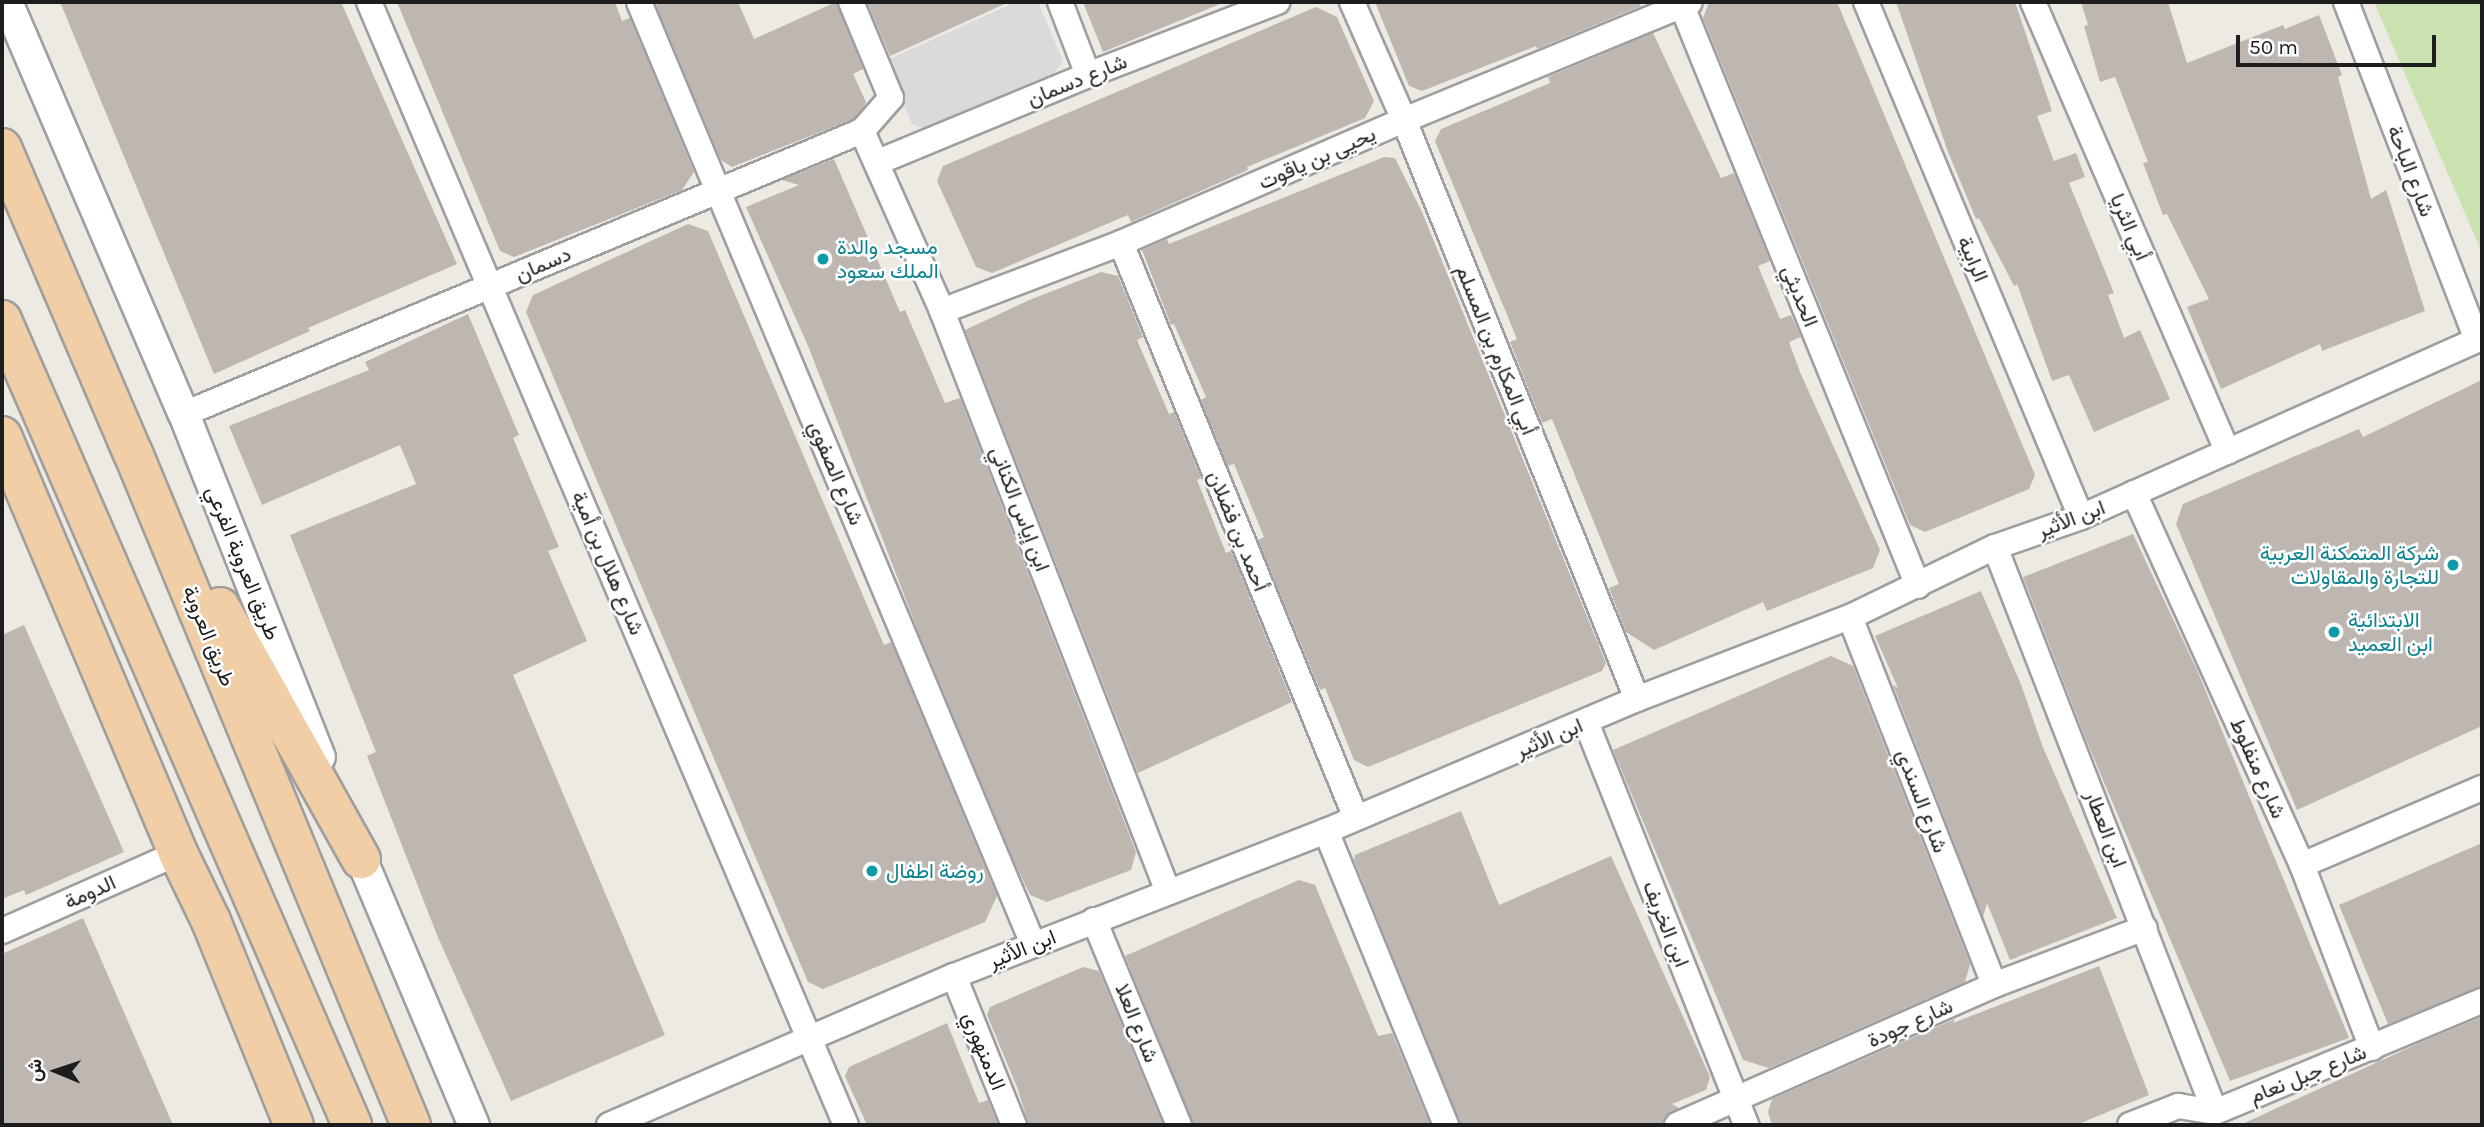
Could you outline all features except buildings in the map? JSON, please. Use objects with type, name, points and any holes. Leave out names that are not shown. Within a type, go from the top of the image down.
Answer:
[{"type":"main road","name":"طريق العروبة","points":[[2,148],[133,453],[411,1125]]},
{"type":"main road","points":[[2,320],[352,1125]]},
{"type":"main road","points":[[2,436],[178,853],[211,921],[295,1125]]},
{"type":"main road","points":[[133,453],[361,859]]},
{"type":"street","name":"طريق العروبة الفرعي","points":[[7,2],[184,414],[361,859],[474,1125]]},
{"type":"street","name":"شارع هلال بن أمية","points":[[369,2],[846,1125]]},
{"type":"street","name":"شارع الصفوي","points":[[639,2],[1033,944]]},
{"type":"street","name":"دسمان","points":[[184,414],[862,131],[891,98],[850,2]]},
{"type":"street","points":[[1060,2],[1088,75]]},
{"type":"street","name":"شارع دسمان","points":[[878,162],[1088,75],[1277,2]]},
{"type":"street","name":"أبي المكارم بن المسلم","points":[[1352,2],[1404,120],[1637,699]]},
{"type":"street","name":"الرابية","points":[[1866,2],[2081,517]]},
{"type":"street","name":"أبي الثريا","points":[[2033,2],[2228,452]]},
{"type":"street","name":"شارع الباحة","points":[[2346,2],[2480,339]]},
{"type":"street","name":"يحيى بن ياقوت","points":[[942,310],[1121,243],[1404,120],[1686,4]]},
{"type":"street","name":"الحديثي","points":[[1686,4],[1918,586]]},
{"type":"street","name":"ابن إياس الكناني","points":[[862,131],[942,310],[1168,892]]},
{"type":"street","name":"أحمد بن فضلان","points":[[1121,243],[1356,818]]},
{"type":"street","name":"ابن الأثير","points":[[609,1125],[954,976],[1326,831],[1637,699],[1850,617],[1995,547],[2081,517],[2480,339]]},
{"type":"street","name":"شارع منفلوط","points":[[2134,493],[2302,865],[2372,1048]]},
{"type":"street","name":"ابن العطار","points":[[1995,547],[2216,1112]]},
{"type":"street","name":"شارع السندي","points":[[1850,617],[1994,985]]},
{"type":"street","name":"ابن الخريف","points":[[1586,722],[1746,1125]]},
{"type":"street","points":[[2302,865],[2482,788]]},
{"type":"street","points":[[1326,831],[1446,1125]]},
{"type":"street","name":"الدومة","points":[[2,931],[178,853]]},
{"type":"street","name":"شارع العلا","points":[[1094,920],[1179,1125]]},
{"type":"street","name":"شارع جودة","points":[[1677,1125],[1737,1101],[1994,985],[2145,928]]},
{"type":"street","name":"الدمنهوري","points":[[954,976],[1014,1125]]},
{"type":"street","name":"شارع جبل نعام","points":[[2216,1112],[2482,1001]]},
{"type":"street","points":[[2130,1125],[2216,1112]]},
{"type":"shaded area","points":[[1016,2],[1038,2],[1063,61],[1053,75],[923,128],[912,124],[885,61]]},
{"type":"green space","points":[[2374,2],[2482,2],[2482,253]]},
{"type":"place","name":"مسجد والدة الملك سعود","points":[[823,259]]},
{"type":"place","name":"شركة المتمكنة العربية للتجارة والمقاولات","points":[[2453,565]]},
{"type":"place","name":"الابتدائية ابن العميد","points":[[2334,632]]},
{"type":"place","name":"روضة اطفال","points":[[872,871]]}]
